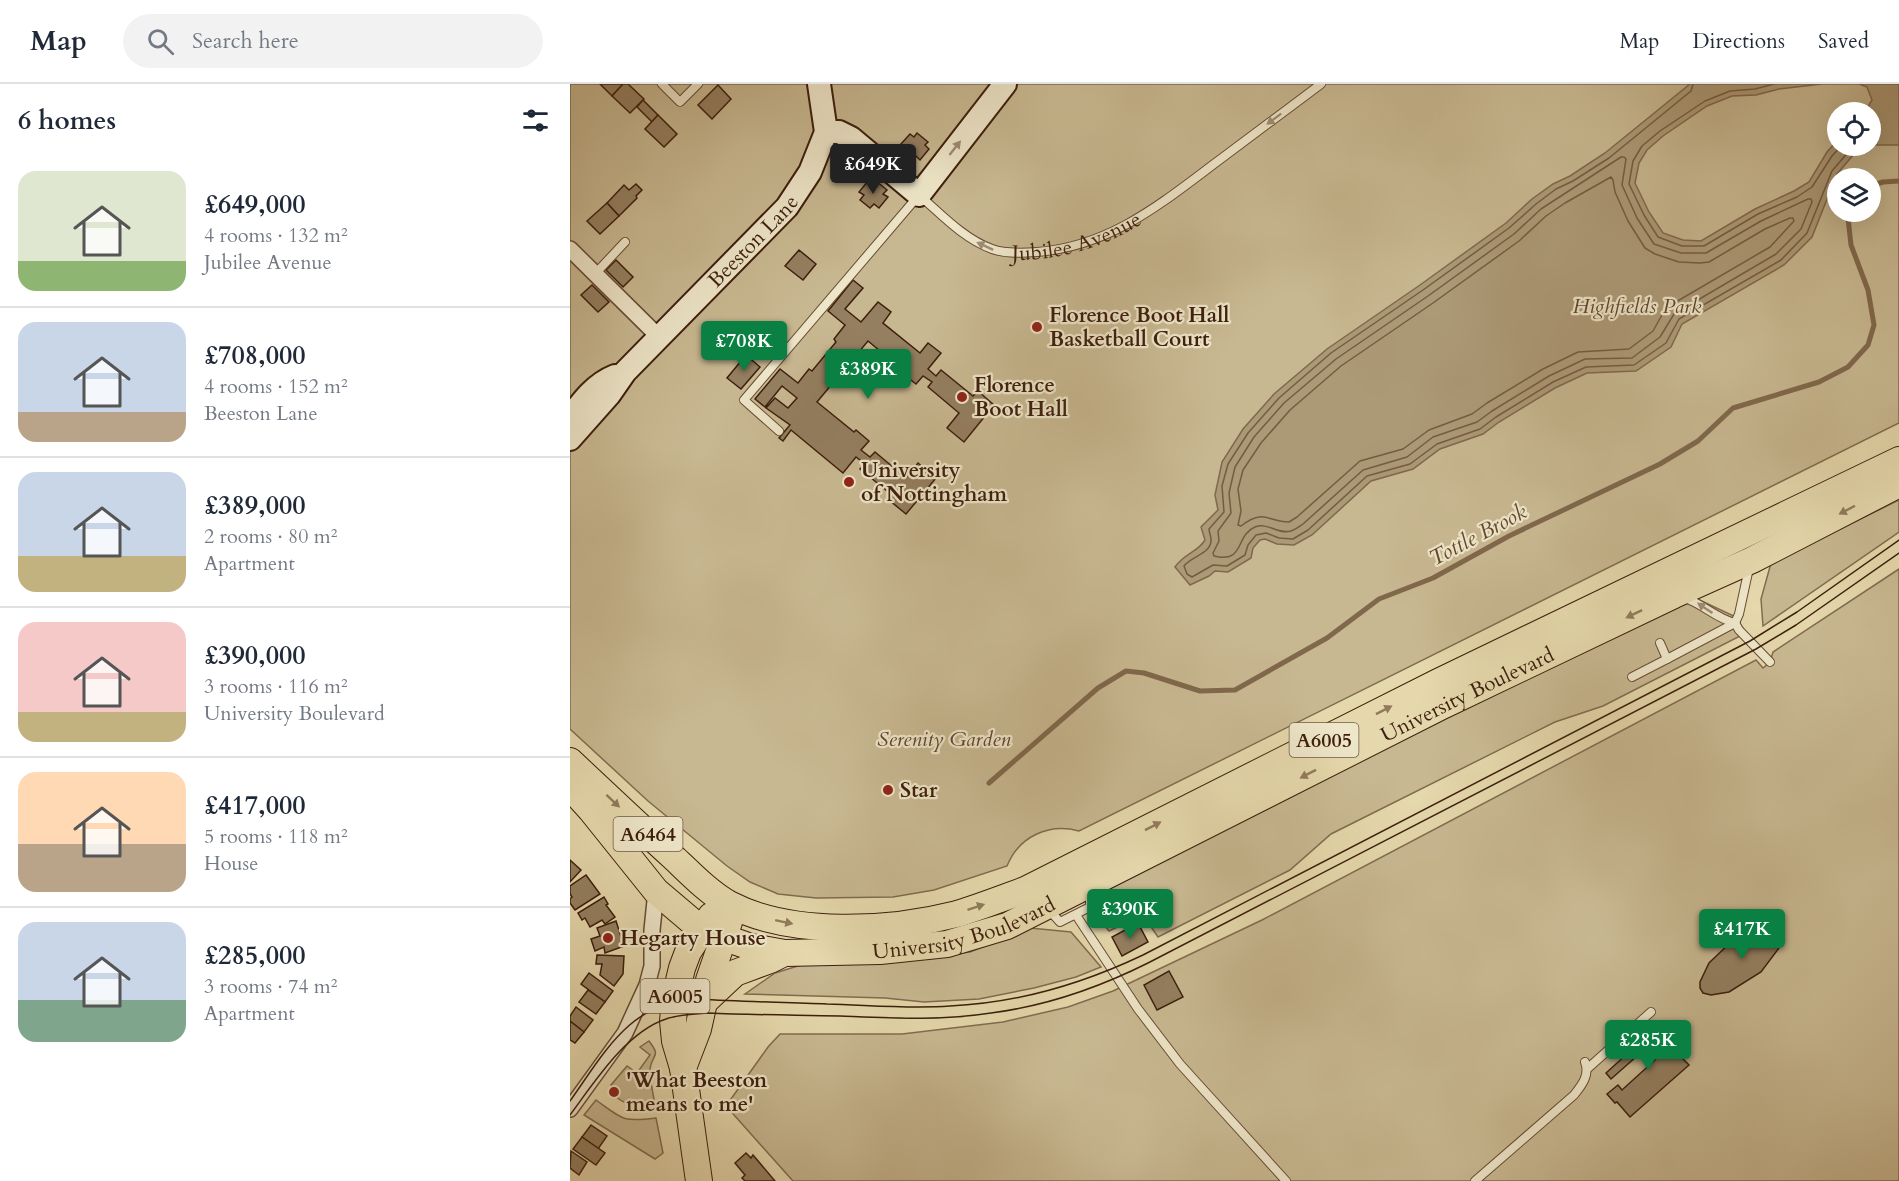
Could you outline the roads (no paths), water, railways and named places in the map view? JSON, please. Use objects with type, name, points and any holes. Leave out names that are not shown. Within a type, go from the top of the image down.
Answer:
[{"type":"main road","name":"University Boulevard","points":[[570,761],[699,882],[729,903],[765,918],[792,924],[870,927],[950,915],[1025,890],[1438,682],[1899,460]]},
{"type":"main road","name":"University Boulevard","points":[[570,787],[656,891],[713,933],[751,947],[784,952],[880,951],[947,944],[1053,914],[1444,705],[1752,560],[1899,484]]},
{"type":"main road","name":"A6005","points":[[699,1181],[684,1068],[673,1030],[675,997],[688,952],[729,923],[729,903]]},
{"type":"main road","name":"A6005","points":[[684,1068],[698,1029],[709,980],[713,933]]},
{"type":"main road","name":"A6005","points":[[703,1003],[735,973],[770,960],[784,952]]},
{"type":"street","points":[[819,84],[826,132]]},
{"type":"street","points":[[919,195],[1005,84]]},
{"type":"street","name":"Jubilee Avenue","points":[[826,132],[839,132],[851,138],[919,195]]},
{"type":"street","name":"Beeston Lane","points":[[571,417],[580,403],[618,375],[659,337],[787,207],[810,172],[826,132]]},
{"type":"street","points":[[570,249],[659,337]]},
{"type":"street","name":"Beeston Lane","points":[[570,439],[609,395],[618,375]]},
{"type":"street","points":[[570,1109],[625,1033],[647,985],[652,966],[652,930],[656,891]]},
{"type":"lane","points":[[662,84],[680,102],[698,84]]},
{"type":"lane","name":"Jubilee Avenue","points":[[919,195],[970,238],[993,250],[1022,253],[1079,245],[1110,234],[1147,214],[1321,84]]},
{"type":"lane","points":[[779,431],[744,400],[919,195]]},
{"type":"lane","points":[[595,274],[625,242]]},
{"type":"lane","points":[[1632,676],[1735,623],[1752,560]]},
{"type":"lane","points":[[1674,595],[1696,602],[1725,621],[1735,623],[1770,662]]},
{"type":"lane","points":[[1660,643],[1667,659]]},
{"type":"lane","points":[[1076,915],[1090,896]]},
{"type":"lane","points":[[1053,914],[1076,915]]},
{"type":"lane","points":[[1076,915],[1138,1009],[1180,1064],[1286,1181]]},
{"type":"lane","points":[[1475,1181],[1574,1095],[1583,1083],[1586,1066],[1651,1012]]},
{"type":"water","points":[[1690,84],[1822,84],[1779,89],[1756,95],[1732,96],[1707,106],[1663,136],[1647,150],[1639,163],[1635,183],[1649,212],[1663,233],[1683,240],[1701,241],[1755,209],[1809,182],[1827,152],[1827,156],[1852,156],[1842,168],[1827,168],[1827,199],[1812,237],[1784,265],[1682,324],[1671,347],[1636,371],[1587,373],[1555,388],[1483,434],[1440,449],[1413,469],[1371,481],[1312,535],[1294,545],[1260,540],[1253,548],[1251,558],[1228,572],[1215,571],[1190,585],[1175,567],[1205,540],[1201,527],[1218,510],[1215,495],[1222,462],[1243,429],[1274,394],[1327,349],[1506,223],[1532,199],[1605,153]]},
{"type":"water","points":[[1859,84],[1899,84],[1899,145],[1881,145],[1881,102],[1871,102],[1867,87]]},
{"type":"waterway","name":"Tottle Brook","points":[[1881,183],[1899,181]]},
{"type":"waterway","name":"Tottle Brook","points":[[989,783],[1098,688],[1126,671],[1144,673],[1200,691],[1235,690],[1327,638],[1379,599],[1433,578],[1509,536],[1660,464],[1698,441],[1733,408],[1819,382],[1848,367],[1868,345],[1874,325],[1868,290],[1851,245],[1848,222]]},
{"type":"tram line","points":[[570,1101],[608,1047],[622,1032],[655,1008],[675,1002],[699,999],[935,1007],[1001,1001],[1049,990],[1097,975],[1143,955],[1750,641],[1797,612],[1899,540]]},
{"type":"tram line","points":[[570,1115],[600,1074],[624,1047],[651,1026],[671,1017],[708,1013],[897,1018],[953,1017],[1032,1006],[1071,995],[1110,980],[1148,963],[1756,649],[1796,625],[1899,553]]},
{"type":"place","name":"Florence Boot Hall Basketball Court","points":[[1037,327]]},
{"type":"place","name":"Florence Boot Hall","points":[[962,397]]},
{"type":"place","name":"University of Nottingham","points":[[849,482]]},
{"type":"place","name":"Star","points":[[888,790]]},
{"type":"place","name":"Hegarty House","points":[[608,938]]},
{"type":"place","name":"'What Beeston means to me'","points":[[614,1092]]},
{"type":"park label","name":"Highfields Park","points":[[1637,306]]},
{"type":"park label","name":"Serenity Garden","points":[[944,739]]}]
